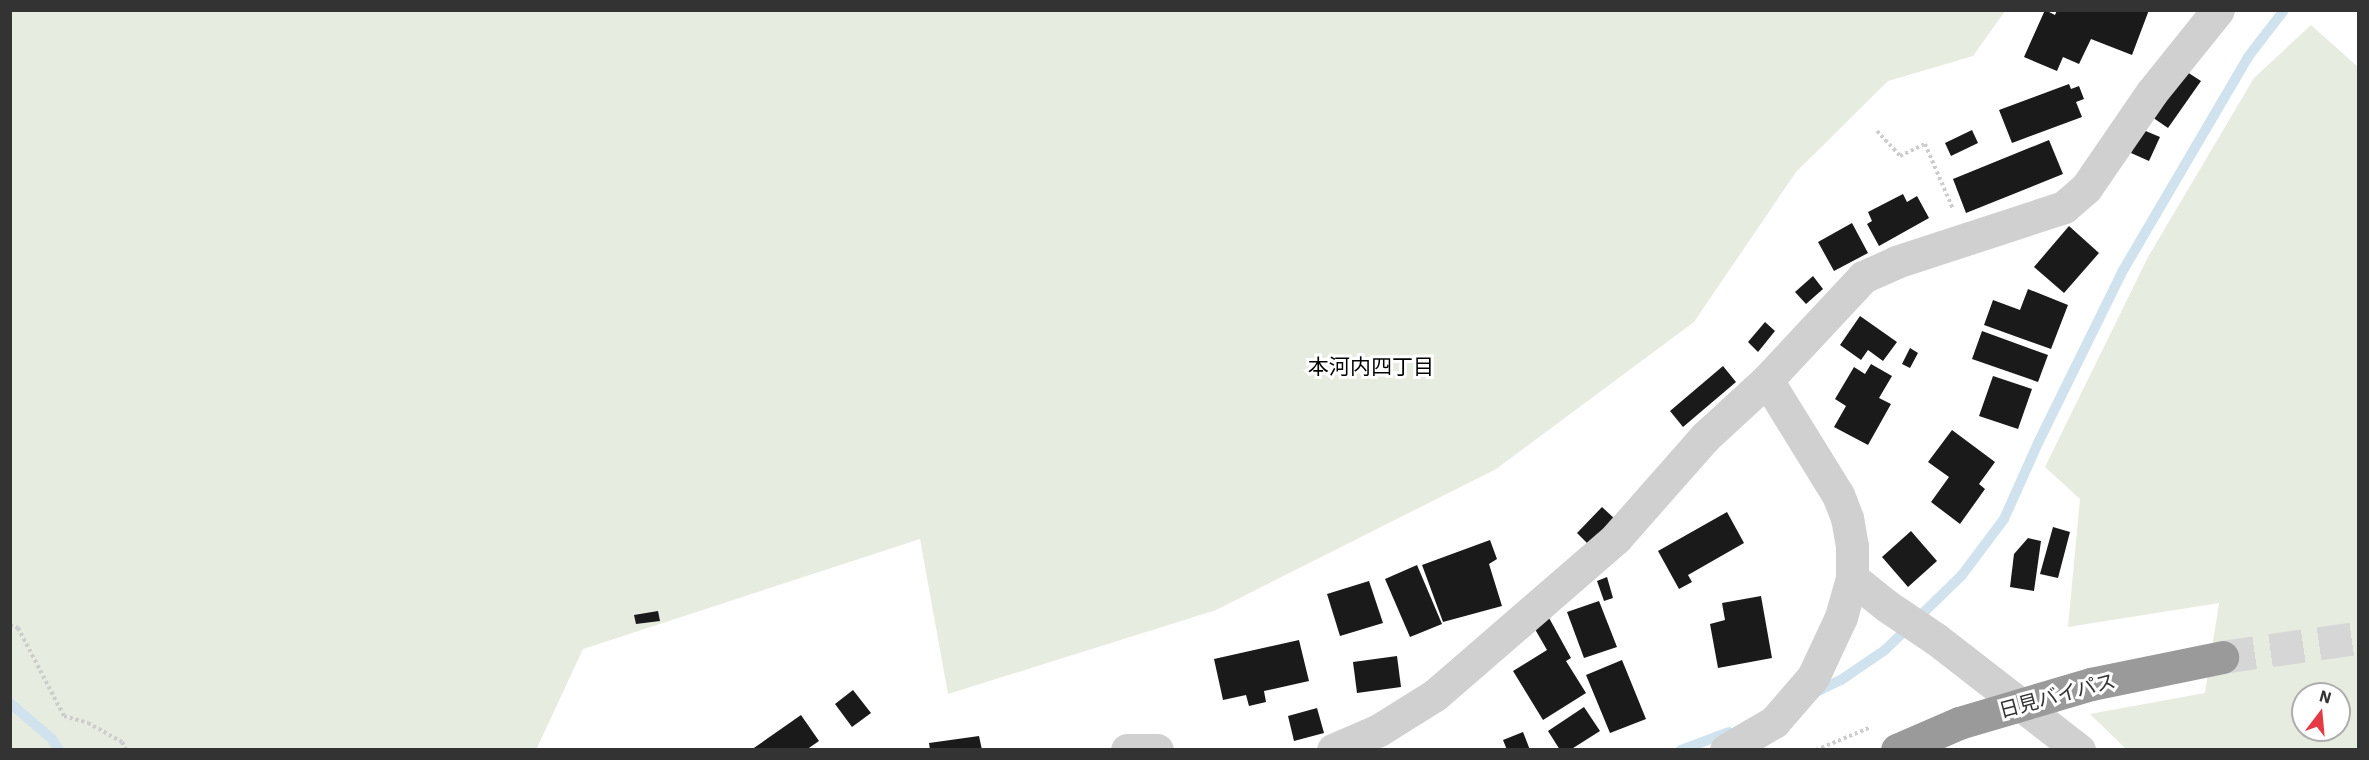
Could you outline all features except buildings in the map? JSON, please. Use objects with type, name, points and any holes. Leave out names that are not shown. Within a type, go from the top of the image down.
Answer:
[{"type":"highway","name":"日見バイパス","points":[[1897,750],[1959,723],[2091,684],[2222,657]]},
{"type":"street","points":[[1333,750],[1379,730],[1435,695],[1616,538],[1705,437],[1767,380],[1863,278],[1896,262],[2064,207],[2086,188],[2152,92],[2218,10]]},
{"type":"street","points":[[1726,750],[1774,722],[1813,676],[1841,617],[1852,578],[1852,546],[1847,518],[1838,495],[1767,380]]},
{"type":"street","points":[[1852,578],[1887,606],[1936,639],[2079,750]]},
{"type":"street","points":[[1127,750],[1157,750]]},
{"type":"path","points":[[1878,131],[1900,156],[1925,144],[1966,240]]},
{"type":"path","points":[[10,625],[18,628],[64,716],[88,723],[122,742],[126,750]]},
{"type":"shaded area","points":[[10,11],[2005,11],[1973,56],[1888,81],[1796,172],[1694,322],[1496,469],[1216,610],[948,694],[920,539],[583,649],[536,750],[11,749]]},
{"type":"shaded area","points":[[2311,25],[2358,67],[2358,749],[2126,749],[2090,714],[2205,693],[2219,603],[2068,627],[2080,499],[2045,467],[2148,257],[2254,78]]},
{"type":"waterway","points":[[1814,693],[1841,680],[1885,650],[1962,575],[2004,519],[2038,443],[2122,272],[2248,57],[2284,10]]},
{"type":"waterway","points":[[10,703],[52,739],[59,750]]},
{"type":"waterway","points":[[1681,750],[1729,732]]},
{"type":"tunnel","points":[[2222,657],[2358,638]]},
{"type":"district","name":"本河内四丁目","points":[[1371,366]]}]
